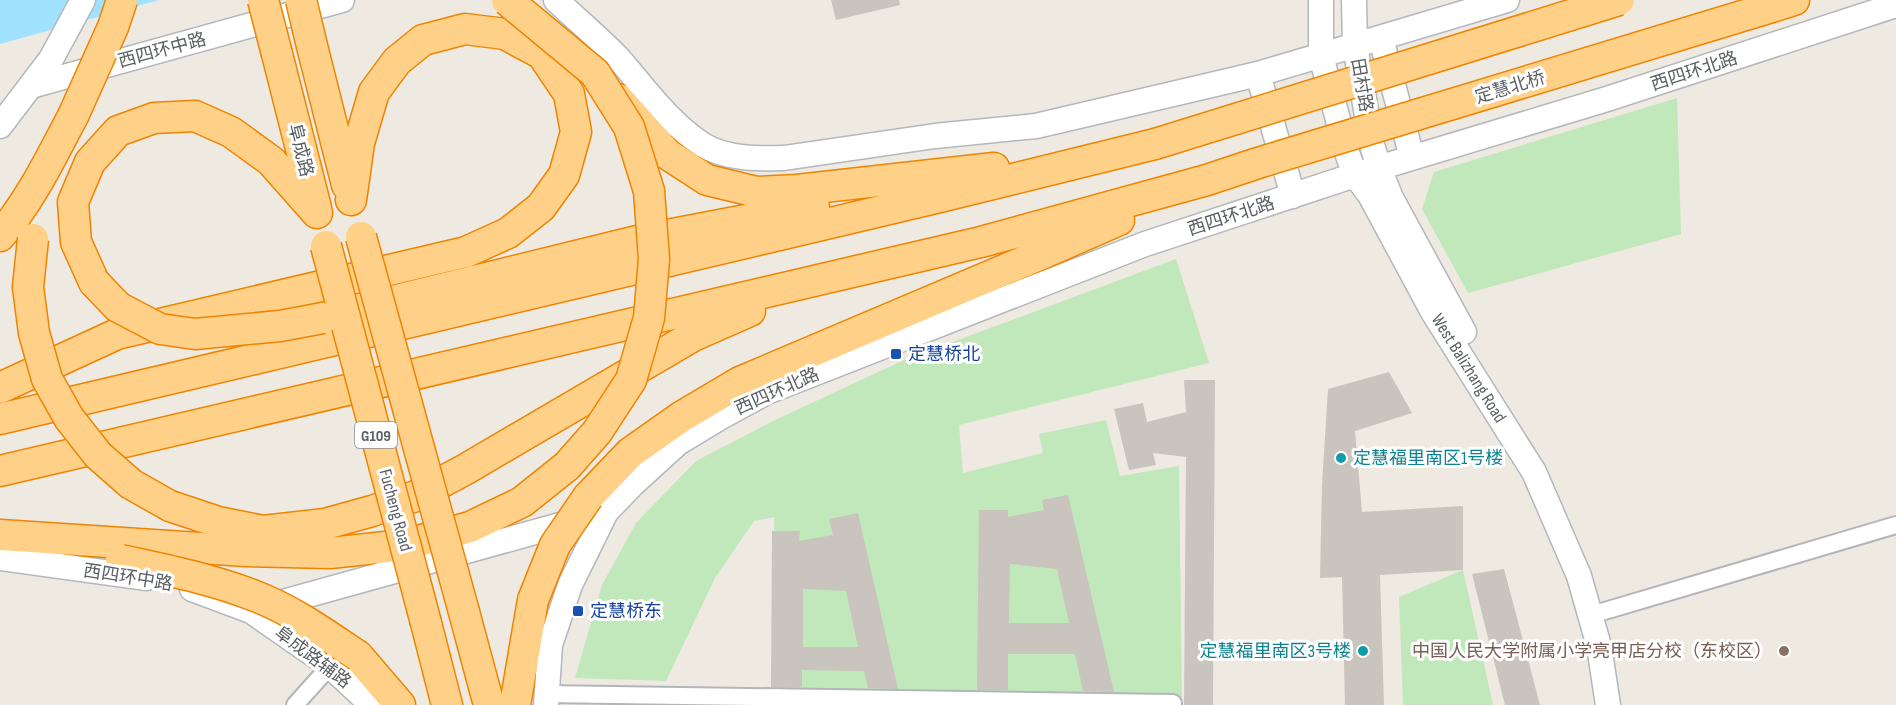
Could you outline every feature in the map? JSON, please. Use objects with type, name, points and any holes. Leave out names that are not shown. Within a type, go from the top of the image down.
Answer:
[{"type":"highway","points":[[122,0],[113,27],[73,116],[46,186],[33,239],[28,287],[33,333],[47,379],[69,418],[98,455],[131,483],[171,506],[218,522],[263,531],[325,524],[416,496],[693,336],[815,282]]},
{"type":"highway","name":"阜成路","points":[[263,0],[326,246]]},
{"type":"highway","name":"阜成路","points":[[301,0],[351,200],[489,705]]},
{"type":"highway","points":[[507,0],[596,73],[667,154],[707,180],[757,192],[809,189],[1116,154]]},
{"type":"highway","points":[[0,419],[936,198],[1155,144],[1619,0]]},
{"type":"highway","name":"定慧北桥","points":[[1207,180],[1794,0]]},
{"type":"highway","points":[[0,388],[117,334],[466,252],[508,233],[541,207],[564,175],[576,132],[569,94],[542,54],[505,34],[465,29],[423,40],[397,61],[374,92],[359,143],[351,200]]},
{"type":"highway","points":[[0,537],[246,551],[330,553],[404,545],[470,527],[522,502],[567,466],[597,432],[631,380],[649,318],[654,259],[649,191],[629,127],[596,73]]},
{"type":"highway","points":[[0,236],[11,224],[39,179],[73,116]]},
{"type":"highway","points":[[317,213],[271,161],[231,132],[195,116],[154,118],[118,131],[90,162],[73,202],[76,242],[94,282],[118,307],[160,329],[195,334],[280,326],[323,318],[640,240],[825,205],[936,198]]},
{"type":"highway","points":[[0,471],[981,242],[1207,180]]},
{"type":"highway","points":[[515,705],[533,600],[555,545],[597,505],[630,453],[681,417],[740,382],[1037,256],[1207,180]]},
{"type":"highway","name":"Fucheng Road","points":[[326,246],[447,705]]},
{"type":"highway","points":[[0,537],[122,560],[196,577],[256,596],[310,624],[358,657],[400,705]]},
{"type":"main road","points":[[0,126],[51,59],[83,0]]},
{"type":"main road","name":"西四环中路","points":[[31,86],[342,0]]},
{"type":"main road","points":[[556,0],[619,59],[659,108],[705,146],[733,156],[759,159],[784,158],[935,136],[1036,126],[1258,74],[1507,0]]},
{"type":"main road","name":"田村路","points":[[1321,0],[1321,56],[1355,175]]},
{"type":"main road","name":"田村路","points":[[1354,0],[1355,45],[1372,145],[1379,168]]},
{"type":"main road","name":"西四环北路","points":[[597,505],[633,484],[678,443],[767,392],[1145,244],[1355,175],[1607,99],[1896,5]]},
{"type":"main road","points":[[1381,38],[1412,158]]},
{"type":"main road","points":[[1258,74],[1293,196]]},
{"type":"main road","name":"West Balizhang Road","points":[[1379,168],[1391,198],[1452,312],[1526,436],[1567,517],[1587,564],[1608,705]]},
{"type":"main road","name":"West Balizhang Road","points":[[1355,175],[1370,195],[1432,312],[1534,472],[1608,645],[1618,705]]},
{"type":"main road","points":[[251,611],[597,505]]},
{"type":"main road","points":[[546,700],[550,645],[597,505]]},
{"type":"main road","name":"西四环中路","points":[[0,558],[171,581],[251,611]]},
{"type":"main road","name":"阜成路辅路","points":[[251,611],[330,666],[372,705]]},
{"type":"street","points":[[1595,614],[1896,525]]},
{"type":"street","points":[[295,705],[330,666]]},
{"type":"street","points":[[546,700],[1173,703]]},
{"type":"green space","points":[[1677,98],[1681,234],[1468,293],[1422,209],[1434,172]]},
{"type":"green space","points":[[1176,259],[1209,363],[959,425],[963,473],[1043,453],[1039,434],[1106,420],[1120,476],[1179,466],[1182,705],[777,705],[774,517],[754,521],[715,578],[666,681],[575,678],[602,585],[636,523],[696,461],[773,421],[904,360]]},
{"type":"green space","points":[[1463,570],[1493,705],[1403,705],[1399,597]]},
{"type":"water","points":[[0,0],[159,0],[0,44]]},
{"type":"building","points":[[831,0],[899,0],[900,5],[836,20]]},
{"type":"building","name":"定慧福里南区1号楼","points":[[1389,372],[1412,413],[1355,431],[1362,512],[1463,506],[1463,570],[1380,575],[1384,705],[1345,705],[1342,577],[1320,578],[1322,485],[1328,389]]},
{"type":"building","points":[[1184,380],[1215,380],[1213,705],[1184,705],[1186,457],[1153,453],[1156,465],[1129,470],[1114,409],[1143,403],[1147,422],[1186,412]]},
{"type":"building","points":[[1068,495],[1114,692],[1083,691],[1075,654],[1008,654],[1008,690],[977,690],[979,510],[1008,510],[1008,517],[1044,510],[1042,500]],"holes":[[[1010,564],[1057,569],[1069,623],[1009,623]]]},
{"type":"building","points":[[858,513],[898,689],[868,688],[864,671],[802,670],[802,687],[771,687],[772,531],[800,531],[799,541],[833,535],[829,519]],"holes":[[[803,589],[846,591],[858,647],[803,647]]]},
{"type":"building","points":[[1504,569],[1540,705],[1505,705],[1472,574]]},
{"type":"place","name":"定慧桥北","points":[[896,354]]},
{"type":"place","name":"定慧福里南区1号楼","points":[[1341,458]]},
{"type":"place","name":"定慧桥东","points":[[578,611]]},
{"type":"place","name":"定慧福里南区3号楼","points":[[1363,651]]},
{"type":"place","name":"中国人民大学附属小学亮甲店分校（东校区）","points":[[1784,651]]}]
